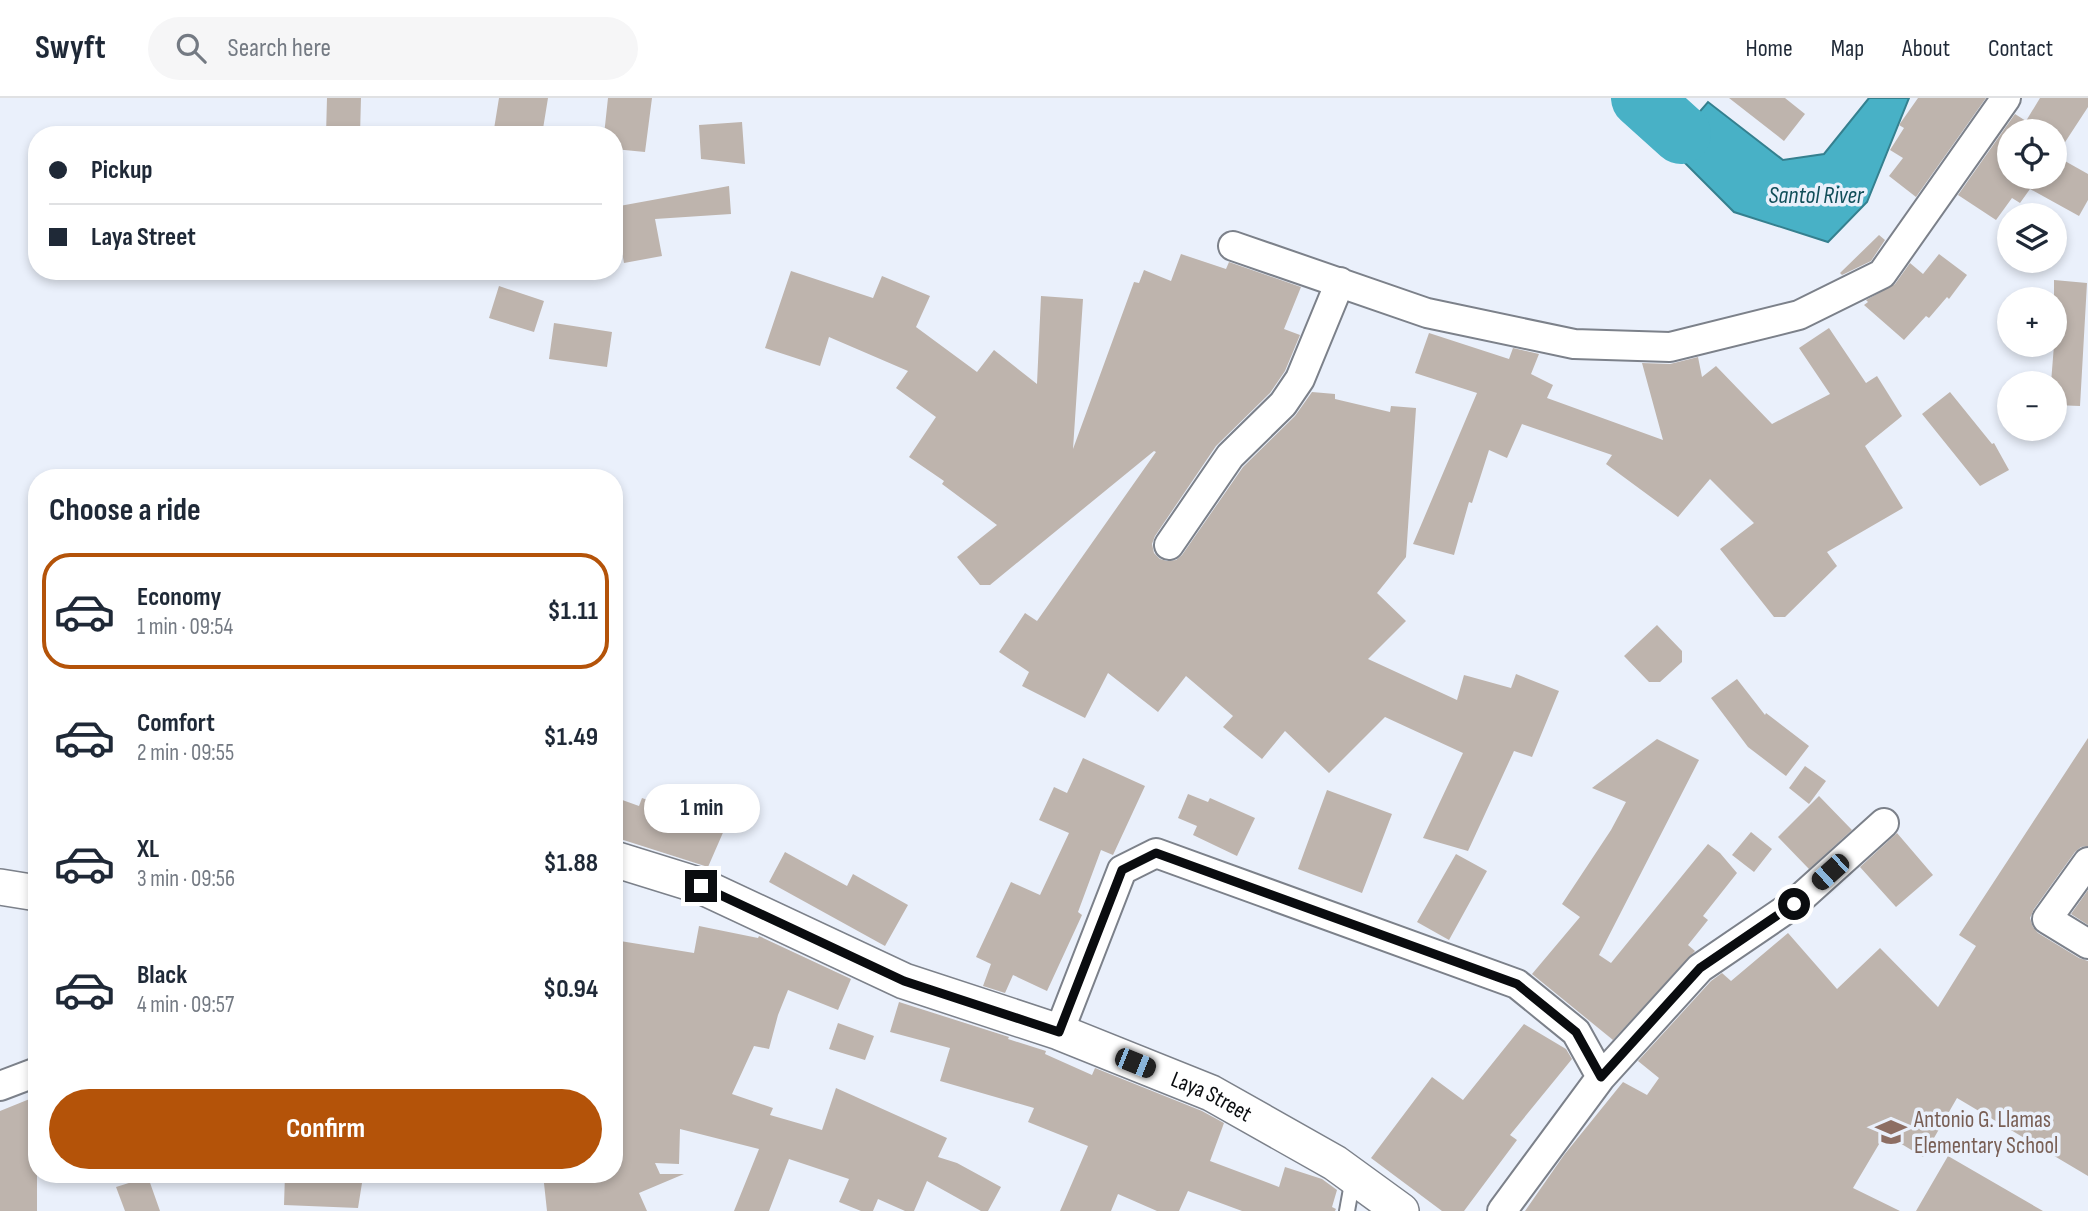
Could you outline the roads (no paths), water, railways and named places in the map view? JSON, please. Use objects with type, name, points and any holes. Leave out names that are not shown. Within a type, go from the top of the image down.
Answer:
[{"type":"street","points":[[1233,246],[1427,313],[1574,344],[1670,347],[1799,315],[1882,274],[2006,98]]},
{"type":"street","points":[[1169,545],[1230,456],[1283,404],[1300,379],[1340,282]]},
{"type":"street","points":[[1502,1211],[1601,1077],[1700,968],[1794,904],[1884,823]]},
{"type":"street","points":[[1059,1032],[1122,870],[1156,853],[1517,984],[1576,1032],[1601,1077]]},
{"type":"street","name":"Laya Street","points":[[623,862],[701,886],[904,981],[1059,1032],[1211,1093],[1335,1163],[1401,1211]]},
{"type":"street","points":[[2088,863],[2047,919],[2088,944]]},
{"type":"street","points":[[0,887],[28,892]]},
{"type":"street","points":[[0,1086],[28,1075]]},
{"type":"lane","points":[[1347,1211],[1353,1176]]},
{"type":"water","name":"Santol River","points":[[1869,98],[1909,98],[1867,202],[1828,242],[1734,212],[1669,147],[1708,102],[1783,160],[1824,154]]},
{"type":"waterway","name":"Santol River","points":[[1641,98],[1681,134]]},
{"type":"place","name":"Antonio G. Llamas Elementary School","points":[[1891,1132]]}]
